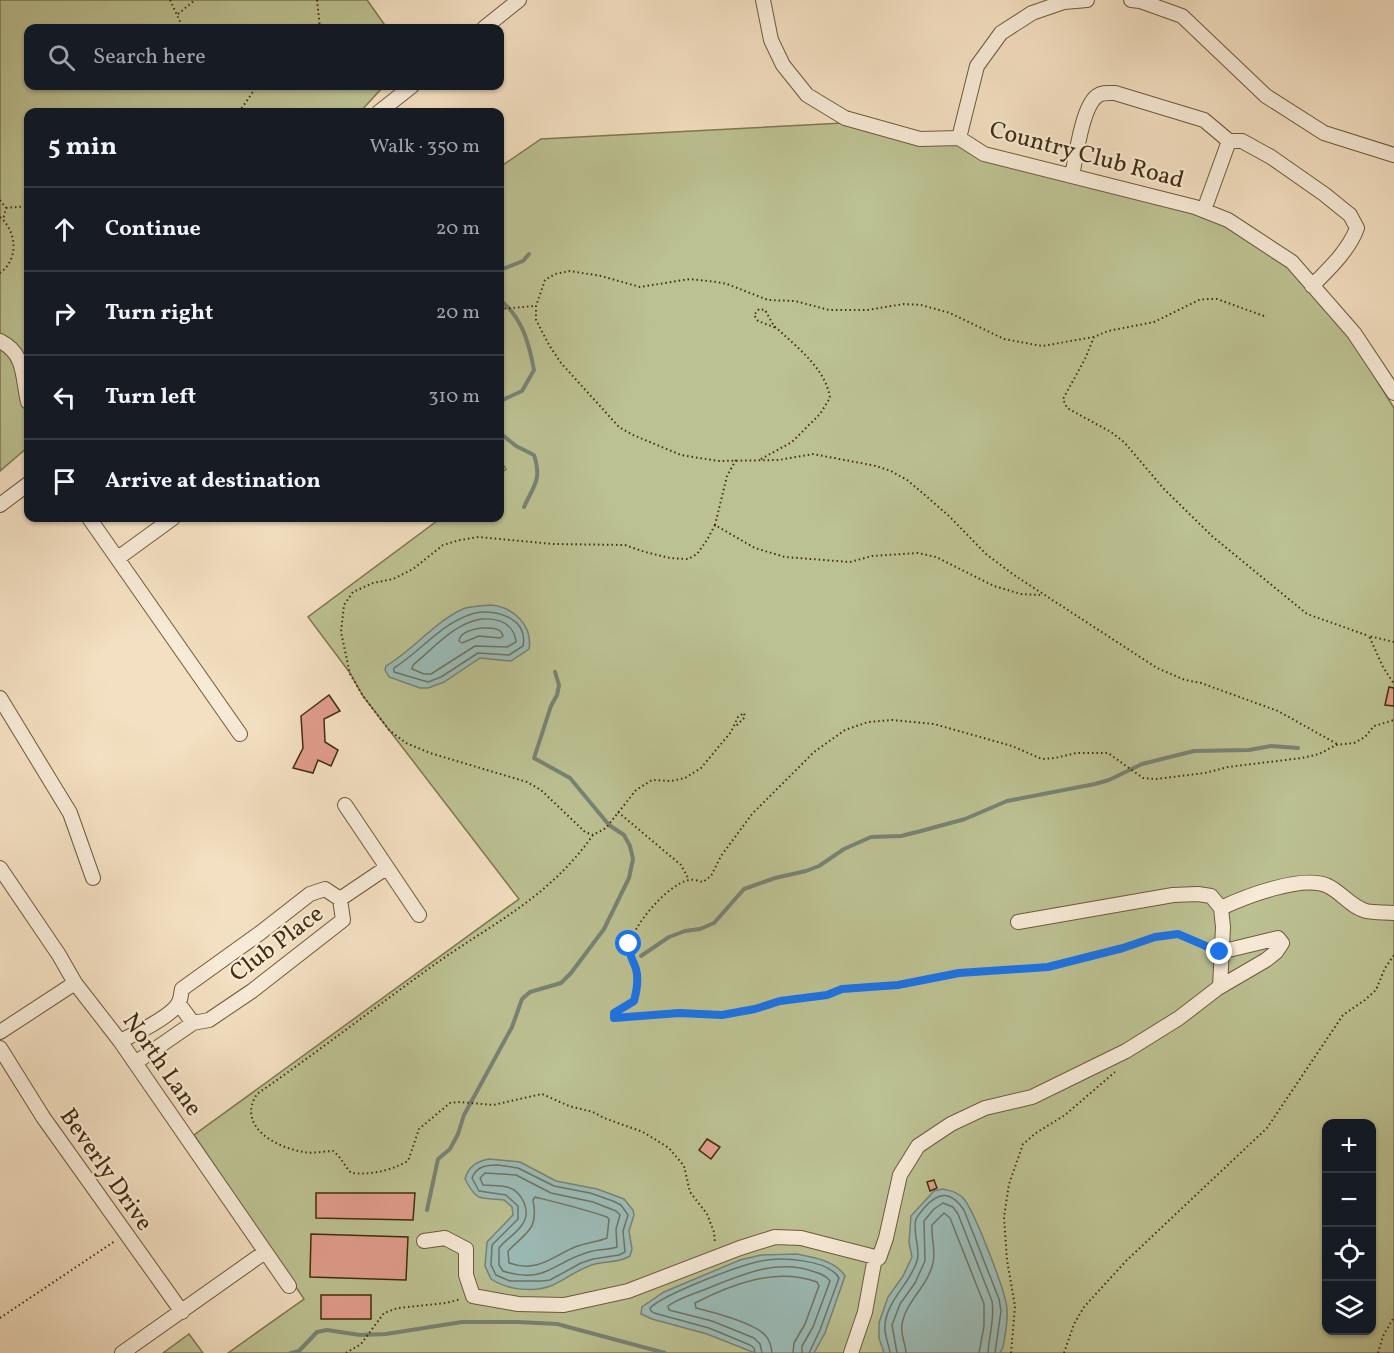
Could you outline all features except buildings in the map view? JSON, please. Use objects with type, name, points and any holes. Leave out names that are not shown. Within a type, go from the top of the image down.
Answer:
[{"type":"street","points":[[489,24],[519,0]]},
{"type":"street","name":"Country Club Road","points":[[764,0],[771,40],[783,65],[807,95],[845,118],[920,139],[959,138],[984,154],[1204,210],[1228,220],[1292,262],[1354,333],[1394,393]]},
{"type":"street","points":[[959,138],[977,66],[1001,33],[1032,13],[1064,2],[1087,0]]},
{"type":"street","points":[[1131,0],[1182,16],[1266,96],[1324,132],[1394,155]]},
{"type":"street","points":[[384,108],[407,90]]},
{"type":"street","points":[[1072,176],[1088,105],[1098,95],[1115,93],[1204,120],[1229,141],[1242,141],[1271,157],[1350,215],[1357,228],[1354,237],[1331,267],[1312,286]]},
{"type":"street","points":[[1204,210],[1229,141]]},
{"type":"street","points":[[0,341],[9,346],[19,357],[24,382]]},
{"type":"street","points":[[0,505],[24,487]]},
{"type":"street","points":[[93,522],[240,734]]},
{"type":"street","points":[[118,558],[168,522]]},
{"type":"street","points":[[0,698],[70,813],[93,878]]},
{"type":"street","points":[[345,806],[418,915]]},
{"type":"street","name":"North Lane","points":[[0,868],[75,983],[120,1041],[289,1286]]},
{"type":"street","points":[[340,899],[386,868]]},
{"type":"street","points":[[1221,908],[1245,896],[1280,887],[1319,883],[1328,886],[1365,910],[1394,913]]},
{"type":"street","name":"Club Place","points":[[120,1041],[149,1026],[179,1004],[182,988],[260,933],[310,894],[325,889],[340,899],[344,920],[252,991],[209,1020],[193,1023],[135,1063]]},
{"type":"street","points":[[1018,922],[1173,895],[1211,896],[1221,908],[1223,927],[1220,987]]},
{"type":"street","points":[[424,1241],[445,1238],[466,1249],[466,1275],[473,1296],[518,1305],[564,1305],[628,1291],[775,1237],[801,1238],[879,1258],[886,1238],[900,1176],[918,1146],[951,1124],[985,1108],[1032,1097],[1126,1052],[1179,1018],[1220,987],[1266,960],[1282,943],[1278,938],[1268,939],[1220,952]]},
{"type":"street","points":[[0,1032],[75,983]]},
{"type":"street","points":[[179,1004],[193,1023]]},
{"type":"street","points":[[149,1026],[162,1044]]},
{"type":"street","name":"Beverly Drive","points":[[0,1048],[43,1117],[182,1312]]},
{"type":"street","points":[[122,1353],[265,1252]]},
{"type":"street","points":[[851,1353],[865,1312],[875,1257]]},
{"type":"path","points":[[170,0],[182,24]]},
{"type":"path","points":[[178,14],[195,0]]},
{"type":"path","points":[[316,0],[319,24]]},
{"type":"path","points":[[242,108],[254,90]]},
{"type":"path","points":[[0,200],[6,208]]},
{"type":"path","points":[[6,208],[24,206]]},
{"type":"path","points":[[0,273],[12,260],[14,242],[12,231],[2,219],[6,208]]},
{"type":"path","points":[[1264,315],[1217,299],[1207,298],[1154,322],[1108,331],[1094,337],[1042,346],[1004,339],[950,313],[921,306],[904,304],[867,310],[829,310],[795,302],[768,300],[727,284],[690,279],[640,287],[570,271],[555,274],[545,280],[536,306],[536,320],[561,363],[619,427],[633,435],[681,455],[718,461],[778,460],[813,454],[891,471],[907,480],[950,517],[986,554],[1043,595],[1157,668],[1185,680],[1201,683],[1270,708],[1338,745]]},
{"type":"path","points":[[504,309],[534,306]]},
{"type":"path","points":[[758,460],[792,442],[820,414],[830,398],[829,389],[822,376],[808,358],[776,328],[765,310],[756,311],[754,315],[758,321],[776,328]]},
{"type":"path","points":[[1094,337],[1063,399],[1066,408],[1111,432],[1124,442],[1164,489],[1213,537],[1307,614],[1369,636],[1394,642]]},
{"type":"path","points":[[593,835],[585,832],[541,790],[527,782],[430,753],[406,743],[388,730],[350,674],[341,632],[344,605],[353,592],[374,583],[393,579],[413,569],[443,545],[478,537],[553,544],[625,545],[653,554],[688,559],[697,554],[708,540],[715,525],[727,476],[736,460]]},
{"type":"path","points":[[715,525],[755,548],[785,557],[850,562],[872,556],[918,553],[936,557],[994,586],[1021,594],[1043,595]]},
{"type":"path","points":[[1369,636],[1383,667],[1394,684]]},
{"type":"path","points":[[717,1257],[714,1232],[707,1214],[690,1192],[684,1166],[669,1148],[643,1132],[542,1094],[502,1104],[450,1103],[419,1129],[408,1161],[387,1171],[376,1173],[351,1173],[344,1166],[340,1156],[333,1151],[305,1153],[276,1143],[262,1135],[254,1126],[251,1102],[257,1094],[433,966],[515,912],[548,886],[579,855],[593,835],[606,828],[636,790],[652,780],[671,781],[685,778],[701,768],[731,732],[738,717],[744,713],[745,717],[735,727]]},
{"type":"path","points":[[1220,952],[1178,934],[1155,937],[1123,948],[1048,967],[959,973],[898,985],[842,989],[827,995],[780,1001],[755,1009],[722,1015],[679,1013],[614,1018],[614,1013],[634,1001],[638,986],[636,969],[629,955],[629,944],[648,911],[678,885],[690,879],[703,882],[711,876],[721,856],[752,814],[814,752],[844,730],[868,722],[892,720],[934,724],[1012,746],[1042,759],[1076,753],[1108,753],[1143,777],[1180,776],[1227,767],[1302,758],[1319,754],[1338,745],[1354,743],[1365,737],[1374,726],[1394,720]]},
{"type":"path","points":[[618,812],[681,865],[688,878]]},
{"type":"path","points":[[1064,1353],[1074,1324],[1084,1307],[1126,1261],[1267,1128],[1343,1015],[1376,990],[1385,968],[1394,955]]},
{"type":"path","points":[[1011,1353],[1015,1306],[1007,1260],[1004,1217],[1009,1184],[1023,1144],[1065,1115],[1112,1074],[1124,1062],[1126,1052]]},
{"type":"path","points":[[0,1318],[125,1234]]},
{"type":"path","points":[[346,1353],[361,1344],[384,1313],[398,1308],[446,1303],[473,1296]]},
{"type":"path","points":[[1378,1353],[1383,1336],[1394,1317]]},
{"type":"green space","points":[[0,0],[367,0],[384,24],[24,24],[24,90],[380,90],[364,108],[24,108],[24,450],[0,471]]},
{"type":"green space","points":[[843,123],[957,144],[1193,212],[1226,225],[1288,267],[1350,337],[1394,408],[1394,1353],[228,1353],[304,1299],[194,1135],[519,899],[363,696],[350,673],[308,617],[436,522],[504,522],[504,471],[506,469],[504,466],[504,164],[541,139]]},
{"type":"green space","points":[[189,1334],[203,1353],[163,1353]]},
{"type":"water","points":[[491,605],[507,609],[520,619],[528,632],[529,649],[511,661],[480,658],[444,682],[428,688],[420,688],[389,677],[385,670],[386,666],[444,620],[463,609]]},
{"type":"water","points":[[489,1159],[520,1162],[556,1181],[597,1189],[624,1199],[633,1210],[634,1215],[629,1231],[632,1249],[630,1256],[622,1260],[589,1266],[553,1285],[538,1289],[513,1288],[491,1279],[485,1266],[487,1242],[513,1215],[512,1207],[504,1200],[480,1197],[473,1192],[465,1179],[468,1171],[474,1165]]},
{"type":"water","points":[[943,1189],[957,1193],[964,1199],[989,1253],[1006,1301],[1007,1324],[1003,1347],[1000,1353],[884,1353],[879,1338],[879,1323],[888,1297],[903,1276],[912,1257],[909,1242],[911,1216],[934,1191]]},
{"type":"water","points":[[797,1254],[830,1263],[845,1276],[825,1333],[814,1353],[755,1353],[707,1334],[641,1314],[642,1307],[664,1292],[740,1260],[761,1255]]},
{"type":"waterway","points":[[504,268],[523,261],[529,254]]},
{"type":"waterway","points":[[504,304],[519,322],[530,350],[534,370],[522,391],[504,399]]},
{"type":"waterway","points":[[504,436],[516,446],[534,455],[537,477],[524,507]]},
{"type":"waterway","points":[[427,1210],[438,1159],[450,1149],[458,1134],[464,1115],[512,1027],[522,999],[530,992],[561,983],[571,973],[604,929],[629,878],[633,859],[624,835],[609,825],[570,778],[534,758],[551,706],[557,695],[559,685],[555,672]]},
{"type":"waterway","points":[[641,956],[669,937],[714,923],[744,889],[819,866],[844,849],[871,837],[901,836],[921,831],[965,819],[1007,801],[1095,784],[1109,780],[1142,764],[1194,751],[1249,750],[1271,746],[1298,748]]},
{"type":"waterway","points":[[291,1353],[299,1351],[317,1332],[327,1330],[360,1335],[386,1334],[462,1322],[557,1324],[665,1353]]},
{"type":"route","points":[[629,944],[629,955],[636,969],[638,986],[634,1001],[614,1013],[614,1018],[679,1013],[722,1015],[755,1009],[780,1001],[827,995],[842,989],[898,985],[959,973],[1048,967],[1123,948],[1155,937],[1178,934],[1220,952]]}]
